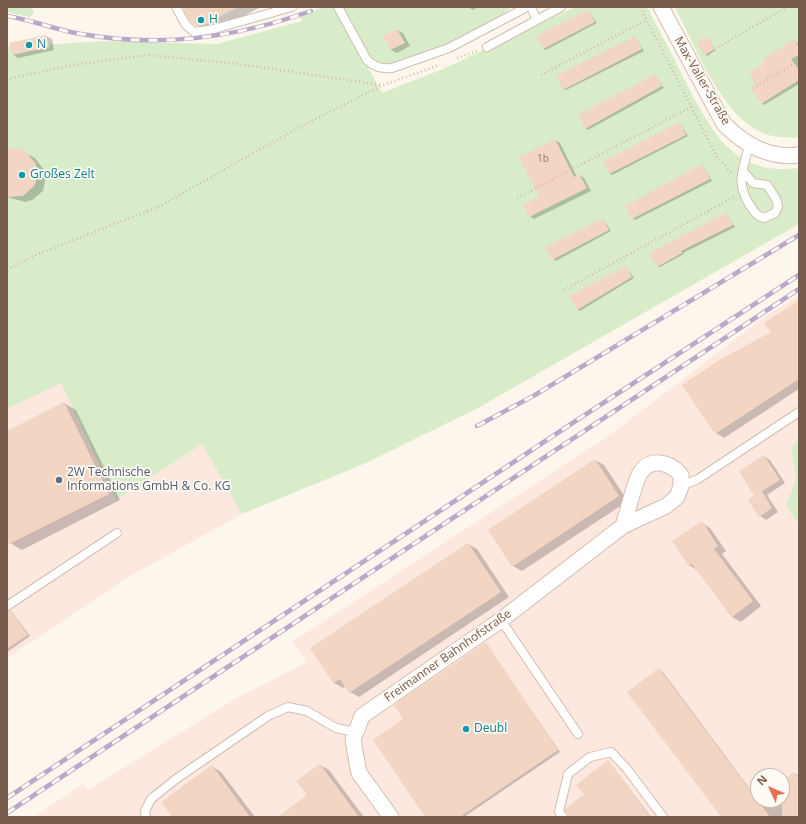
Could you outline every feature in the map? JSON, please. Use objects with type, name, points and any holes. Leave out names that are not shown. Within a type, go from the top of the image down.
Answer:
[{"type":"street","name":"Max-Valier-Straße","points":[[661,7],[724,124],[737,137],[772,154],[799,155]]},
{"type":"street","points":[[623,526],[640,474],[646,466],[659,463],[674,467],[681,475],[681,486]]},
{"type":"street","name":"Freimanner Bahnhofstraße","points":[[391,817],[359,772],[354,740],[362,716],[501,620],[623,526],[666,506],[677,497],[681,486]]},
{"type":"lane","points":[[176,7],[186,25],[194,32],[214,29],[272,10],[292,7]]},
{"type":"lane","points":[[338,7],[367,60],[374,66],[383,69],[392,68],[449,48],[527,7]]},
{"type":"lane","points":[[531,7],[537,20]]},
{"type":"lane","points":[[487,47],[561,7]]},
{"type":"lane","points":[[743,171],[753,183],[767,185],[772,191],[778,206],[775,213],[764,218],[757,216],[742,193],[740,181],[749,144]]},
{"type":"lane","points":[[681,486],[698,479],[799,412]]},
{"type":"lane","points":[[7,606],[117,533]]},
{"type":"lane","points":[[501,620],[578,734]]},
{"type":"lane","points":[[146,817],[145,811],[150,799],[176,779],[268,716],[288,707],[308,711],[336,728],[356,732]]},
{"type":"lane","points":[[562,817],[559,812],[568,774],[590,757],[612,752],[664,817]]},
{"type":"path","points":[[640,7],[717,157],[740,181]]},
{"type":"path","points":[[718,47],[787,7]]},
{"type":"path","points":[[541,75],[646,20]]},
{"type":"path","points":[[450,61],[487,47]]},
{"type":"path","points":[[7,80],[73,66],[148,55],[238,64],[383,85]]},
{"type":"path","points":[[753,88],[799,61]]},
{"type":"path","points":[[7,270],[38,254],[158,207],[300,127],[383,85],[443,64]]},
{"type":"path","points":[[517,198],[692,107]]},
{"type":"path","points":[[564,290],[742,193]]},
{"type":"shaded area","points":[[799,295],[799,439],[791,447],[796,478],[786,506],[799,525],[799,817],[34,817],[83,784],[88,790],[235,699],[307,662],[292,642],[610,435],[763,318]]},
{"type":"shaded area","points":[[61,382],[117,499],[202,444],[242,514],[132,575],[7,658],[7,409]]},
{"type":"green space","points":[[7,7],[31,7],[34,12],[30,17],[7,12]]},
{"type":"green space","points":[[324,7],[335,7],[382,93],[443,69],[575,7],[647,7],[704,117],[727,146],[741,157],[757,165],[776,169],[799,168],[799,224],[478,408],[366,463],[242,514],[202,444],[116,500],[61,383],[7,409],[7,47],[106,41],[217,44],[302,21],[300,16]]},
{"type":"green space","points":[[343,7],[511,7],[503,15],[449,44],[392,64],[376,62],[370,58]]},
{"type":"green space","points":[[675,7],[799,7],[799,137],[790,138],[772,136],[763,133],[748,125],[735,112],[722,96],[700,59]]},
{"type":"green space","points":[[799,439],[799,525],[786,506],[796,478],[791,447]]},
{"type":"building","name":"H","points":[[182,7],[238,7],[204,25],[196,26],[190,21]]},
{"type":"building","points":[[588,10],[595,22],[543,49],[536,36]]},
{"type":"building","points":[[397,29],[405,43],[390,50],[383,36]]},
{"type":"building","name":"N","points":[[46,35],[49,47],[12,55],[9,43]]},
{"type":"building","points":[[635,36],[642,49],[563,90],[556,76]]},
{"type":"building","points":[[708,37],[715,49],[704,55],[697,42]]},
{"type":"building","points":[[794,39],[799,48],[799,55],[791,59],[799,70],[799,80],[761,104],[751,88],[756,86],[749,72],[764,64],[762,60]]},
{"type":"building","points":[[655,74],[662,86],[585,129],[578,115]]},
{"type":"building","points":[[680,122],[686,135],[609,174],[603,162]]},
{"type":"building","points":[[555,139],[574,177],[579,174],[587,188],[529,217],[523,205],[539,196],[519,157]]},
{"type":"building","name":"Großes Zelt","points":[[7,148],[19,149],[26,152],[36,164],[37,179],[34,186],[23,196],[7,197]]},
{"type":"building","points":[[702,164],[710,179],[632,219],[625,206]]},
{"type":"building","points":[[726,213],[733,225],[681,251],[682,253],[657,267],[649,253]]},
{"type":"building","points":[[603,218],[609,230],[552,260],[545,247]]},
{"type":"building","points":[[626,266],[632,277],[577,310],[569,296]]},
{"type":"building","points":[[799,300],[799,379],[715,434],[682,385],[721,359],[771,332],[764,323]]},
{"type":"building","points":[[64,402],[109,494],[7,545],[7,431]]},
{"type":"building","points":[[764,455],[780,480],[762,491],[772,508],[759,517],[748,500],[754,496],[739,471]]},
{"type":"building","points":[[595,459],[619,496],[512,567],[488,530]]},
{"type":"building","points":[[702,521],[718,546],[714,549],[753,601],[732,617],[692,564],[689,566],[672,541]]},
{"type":"building","points":[[468,543],[501,592],[349,693],[340,679],[333,683],[310,648]]},
{"type":"building","points":[[11,610],[28,635],[7,649],[7,611]]},
{"type":"building","name":"Deubl","points":[[486,642],[558,750],[460,817],[425,817],[373,740],[403,719],[394,705]]},
{"type":"building","points":[[659,668],[750,790],[750,808],[763,808],[770,817],[721,817],[627,692]]},
{"type":"building","points":[[608,760],[650,817],[569,817],[565,811],[566,808],[584,794],[576,785]]},
{"type":"building","points":[[320,764],[359,817],[278,817],[307,795],[296,781]]},
{"type":"building","points":[[212,765],[250,817],[172,817],[161,802]]},
{"type":"building","points":[[794,772],[799,778],[799,817],[782,817],[782,808],[790,808],[790,775]]},
{"type":"railway","points":[[7,16],[81,34],[140,40],[169,40],[226,34],[254,28],[311,11]]},
{"type":"railway","points":[[477,426],[535,395],[799,235]]},
{"type":"railway","points":[[7,798],[571,424],[799,275]]},
{"type":"railway","points":[[7,813],[799,289]]},
{"type":"place","name":"H","points":[[201,20]]},
{"type":"place","name":"N","points":[[29,45]]},
{"type":"place","name":"Großes Zelt","points":[[22,175]]},
{"type":"place","name":"2W Technische Informations GmbH & Co. KG","points":[[59,480]]},
{"type":"place","name":"Deubl","points":[[466,729]]}]
